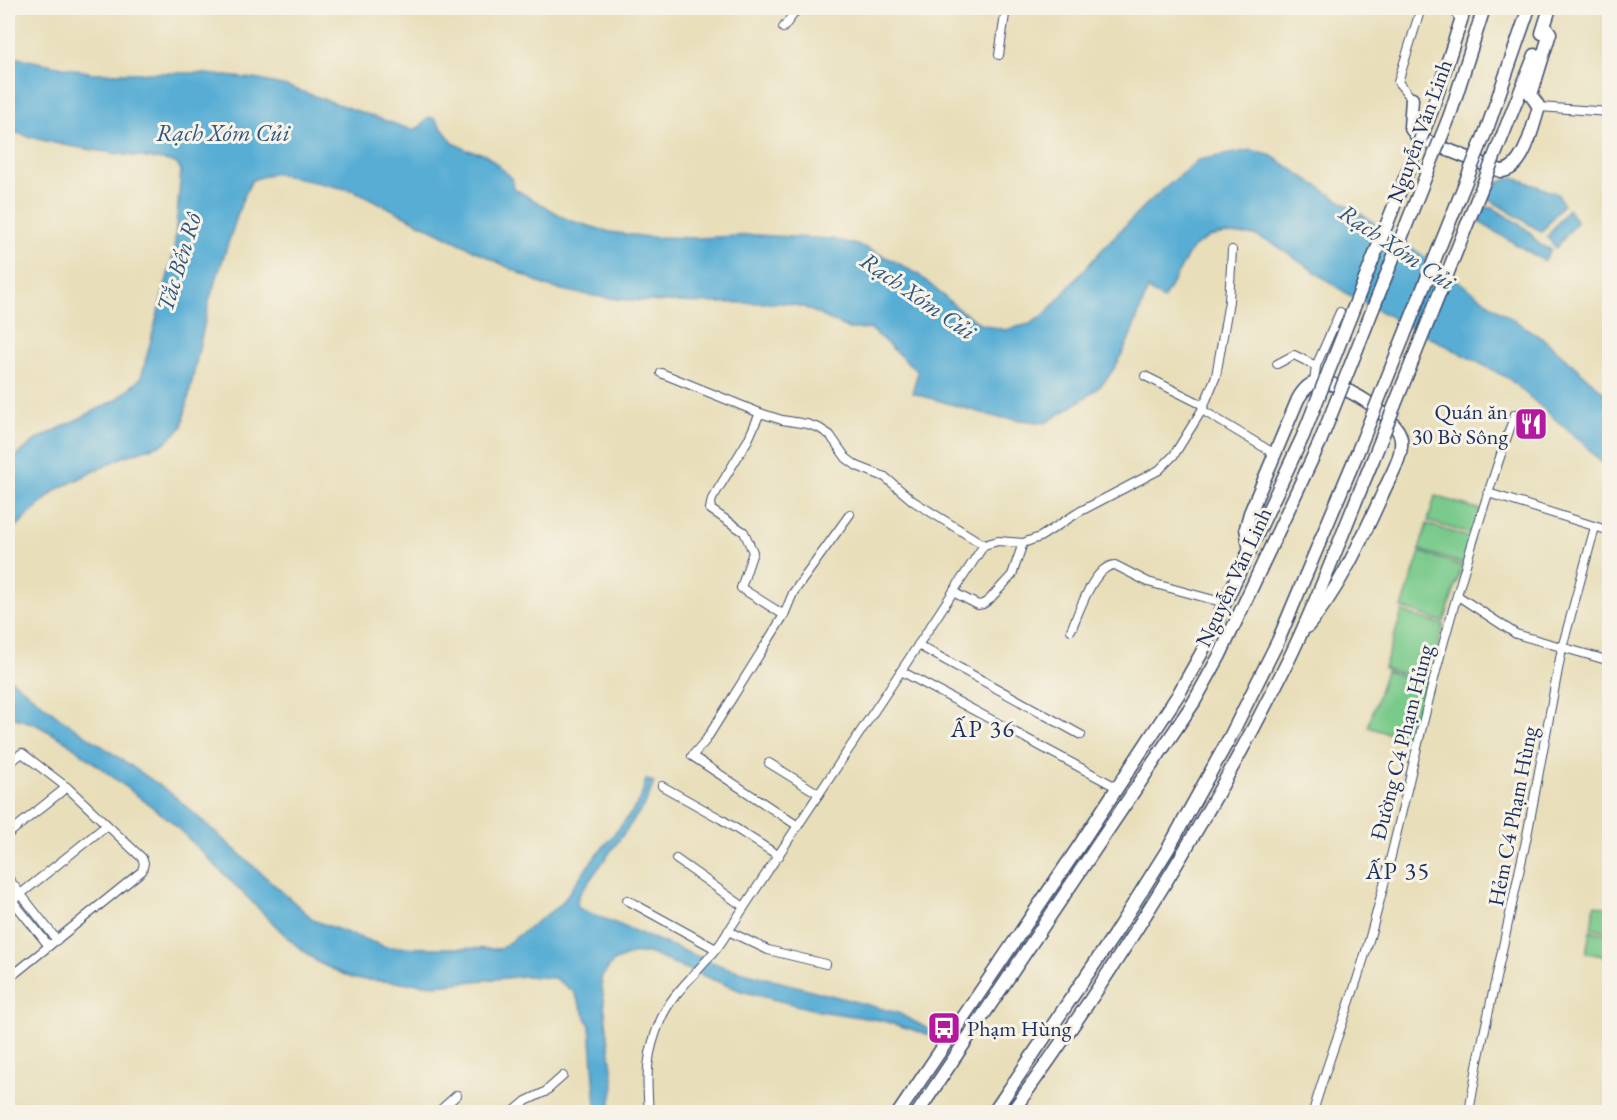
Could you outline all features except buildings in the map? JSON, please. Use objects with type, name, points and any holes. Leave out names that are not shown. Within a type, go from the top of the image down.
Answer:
[{"type":"main road","name":"Nguyễn Văn Linh","points":[[918,1113],[1183,720],[1220,655],[1320,442],[1450,116],[1484,8]]},
{"type":"main road","points":[[994,1113],[1114,935],[1173,839],[1230,737],[1278,641],[1356,456],[1488,126],[1529,8]]},
{"type":"main road","points":[[1012,1113],[1128,942],[1181,858],[1244,746],[1299,637],[1372,462],[1504,132],[1550,8]]},
{"type":"main road","name":"Nguyễn Văn Linh","points":[[899,1113],[1118,788],[1178,695],[1201,654],[1303,436],[1432,110],[1463,14]]},
{"type":"main road","points":[[1412,99],[1410,127],[1418,138],[1502,171],[1512,168],[1521,159],[1539,108],[1531,95],[1550,33],[1545,26]]},
{"type":"main road","points":[[1250,551],[1246,535],[1247,520],[1301,393],[1314,382],[1335,386],[1352,394],[1383,414],[1397,427],[1401,436],[1400,456],[1349,565],[1316,616],[1299,637]]},
{"type":"main road","points":[[1053,885],[1067,894]]},
{"type":"main road","points":[[1024,1097],[1024,1113]]},
{"type":"street","points":[[783,28],[798,8]]},
{"type":"street","points":[[999,55],[1006,8]]},
{"type":"street","points":[[1412,99],[1398,82],[1421,8]]},
{"type":"street","points":[[1451,8],[1463,14]]},
{"type":"street","points":[[1539,108],[1610,112]]},
{"type":"street","points":[[649,1113],[646,1077],[649,1053],[662,1016],[672,1000],[689,982],[728,931],[984,545],[998,541],[1023,543],[1040,537],[1079,512],[1160,470],[1174,454],[1202,408],[1216,376],[1229,301],[1232,250]]},
{"type":"street","points":[[1314,382],[1316,366],[1340,312]]},
{"type":"street","points":[[1277,364],[1294,356],[1316,366]]},
{"type":"street","points":[[662,373],[760,413],[819,428],[830,435],[846,458],[857,466],[885,477],[913,501],[984,545]]},
{"type":"street","points":[[1145,376],[1202,408],[1275,454]]},
{"type":"street","points":[[760,413],[748,440],[712,499],[710,509],[744,532],[753,552],[741,588],[784,615]]},
{"type":"street","name":"Đường C4 Phạm Hủng","points":[[1313,1113],[1368,942],[1448,627],[1488,493],[1515,414]]},
{"type":"street","points":[[1488,493],[1610,531]]},
{"type":"street","points":[[798,826],[692,756],[706,740],[784,615],[793,593],[850,514]]},
{"type":"street","name":"Hẻm C4 Phạm Hùng","points":[[1468,1113],[1527,836],[1562,648],[1595,527]]},
{"type":"street","points":[[953,591],[978,605],[989,600],[1012,574],[1023,543]]},
{"type":"street","points":[[1071,630],[1088,591],[1102,571],[1110,565],[1115,565],[1148,582],[1226,603]]},
{"type":"street","points":[[1458,596],[1516,634],[1610,662]]},
{"type":"street","points":[[918,645],[1081,735]]},
{"type":"street","points":[[901,671],[1118,788]]},
{"type":"street","points":[[8,764],[22,753],[67,787],[142,858],[144,863],[142,871],[8,979]]},
{"type":"street","points":[[769,763],[819,794]]},
{"type":"street","points":[[662,786],[721,819],[779,856]]},
{"type":"street","points":[[8,834],[67,787]]},
{"type":"street","points":[[49,946],[9,900],[21,894],[107,825]]},
{"type":"street","points":[[676,859],[744,907]]},
{"type":"street","points":[[8,878],[57,940]]},
{"type":"street","points":[[627,900],[713,952]]},
{"type":"street","points":[[728,931],[768,950],[826,964]]},
{"type":"street","points":[[513,1113],[526,1101],[545,1092],[563,1076]]},
{"type":"street","points":[[438,1113],[457,1095]]},
{"type":"green space","points":[[1435,496],[1481,510],[1473,535],[1428,521]]},
{"type":"green space","points":[[1427,524],[1473,539],[1465,564],[1419,550]]},
{"type":"green space","points":[[1420,552],[1462,566],[1444,622],[1402,608]]},
{"type":"green space","points":[[1402,612],[1444,625],[1426,681],[1384,668]]},
{"type":"green space","points":[[1386,671],[1428,684],[1410,740],[1368,727]]},
{"type":"green space","points":[[1595,905],[1609,908],[1609,931],[1591,928]]},
{"type":"green space","points":[[1590,931],[1609,934],[1609,957],[1586,953]]},
{"type":"water","name":"Rạch Xóm Củi","points":[[8,56],[93,73],[196,73],[255,79],[286,86],[412,130],[420,127],[429,117],[435,119],[453,143],[467,150],[485,154],[512,178],[513,188],[568,220],[610,232],[648,237],[700,238],[754,235],[832,239],[864,247],[919,275],[960,310],[981,324],[1005,330],[1030,324],[1044,315],[1109,242],[1150,201],[1198,160],[1251,150],[1270,155],[1408,245],[1504,314],[1545,340],[1609,397],[1609,472],[1586,446],[1508,378],[1349,295],[1274,244],[1254,235],[1225,234],[1209,237],[1192,248],[1163,300],[1148,289],[1123,353],[1100,386],[1046,423],[996,417],[912,393],[918,372],[871,329],[849,329],[804,307],[786,303],[635,300],[575,293],[546,286],[355,191],[274,173],[252,180],[243,198],[210,298],[182,427],[163,444],[125,456],[56,490],[8,534],[8,463],[36,440],[116,400],[141,378],[174,252],[181,170],[177,164],[169,161],[67,146],[8,130]]},
{"type":"water","points":[[1513,177],[1558,194],[1563,204],[1542,232],[1487,198],[1495,184]]},
{"type":"water","points":[[1486,207],[1493,208],[1518,223],[1539,244],[1551,249],[1544,261],[1479,222]]},
{"type":"water","points":[[1568,209],[1577,222],[1556,248],[1547,237]]},
{"type":"water","points":[[8,677],[59,717],[171,793],[315,921],[386,947],[500,949],[561,904],[588,866],[632,812],[641,798],[646,780],[654,782],[646,803],[578,896],[577,905],[580,909],[724,967],[898,1013],[936,1033],[934,1036],[880,1020],[819,1011],[741,991],[648,953],[635,953],[613,962],[601,978],[614,1086],[609,1110],[603,1112],[596,1106],[590,1026],[574,992],[554,978],[524,976],[436,985],[354,979],[319,963],[291,941],[172,822],[64,740],[35,724],[8,716]]},
{"type":"place","name":"Quán ăn 30 Bờ Sông","points":[[1531,424]]},
{"type":"place","name":"Phạm Hùng","points":[[944,1028]]},
{"type":"district","name":"ẤP 36","points":[[983,729]]},
{"type":"district","name":"ẤP 35","points":[[1398,871]]},
{"type":"water label","name":"Tắc Bến Rô","points":[[179,262]]}]
